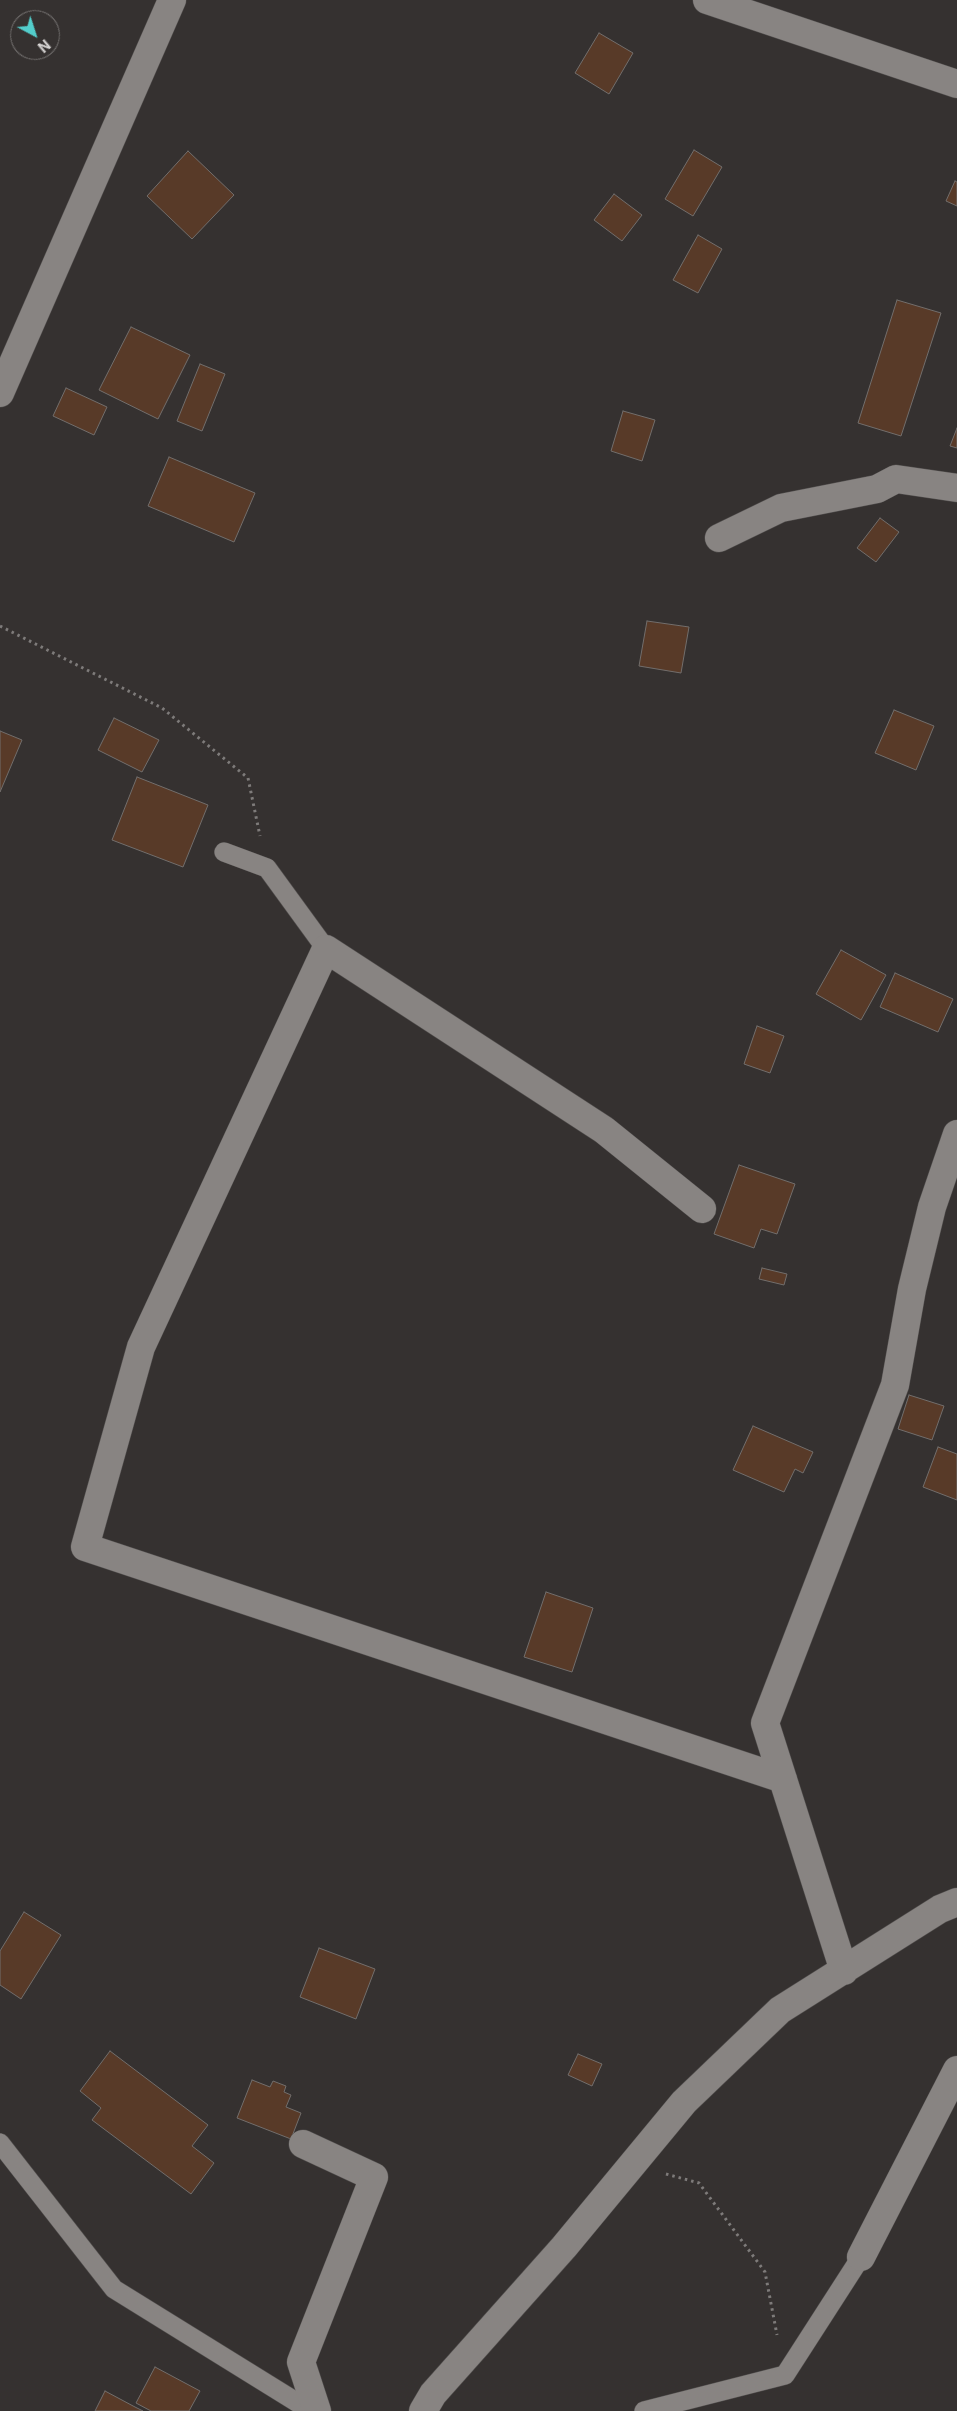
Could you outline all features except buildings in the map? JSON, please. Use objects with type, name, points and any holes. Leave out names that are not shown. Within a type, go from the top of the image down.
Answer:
[{"type":"street","points":[[0,394],[172,0]]},
{"type":"street","points":[[708,0],[957,84]]},
{"type":"street","points":[[719,538],[781,508],[878,489],[896,479],[957,488]]},
{"type":"street","points":[[702,1210],[604,1130],[326,949],[141,1347],[85,1547],[783,1779]]},
{"type":"street","points":[[844,1970],[765,1723],[895,1385],[912,1289],[932,1207],[957,1134]]},
{"type":"street","points":[[423,2411],[432,2394],[564,2248],[684,2102],[780,2010],[940,1909],[957,1902]]},
{"type":"street","points":[[861,2257],[957,2070]]},
{"type":"street","points":[[303,2144],[374,2177],[301,2362],[317,2411]]},
{"type":"lane","points":[[224,852],[267,868],[326,949]]},
{"type":"lane","points":[[0,2143],[114,2288],[311,2411]]},
{"type":"lane","points":[[644,2411],[785,2375],[861,2257]]},
{"type":"path","points":[[0,626],[162,708],[248,778],[267,868]]},
{"type":"path","points":[[631,2165],[699,2183],[765,2272],[785,2375]]}]
